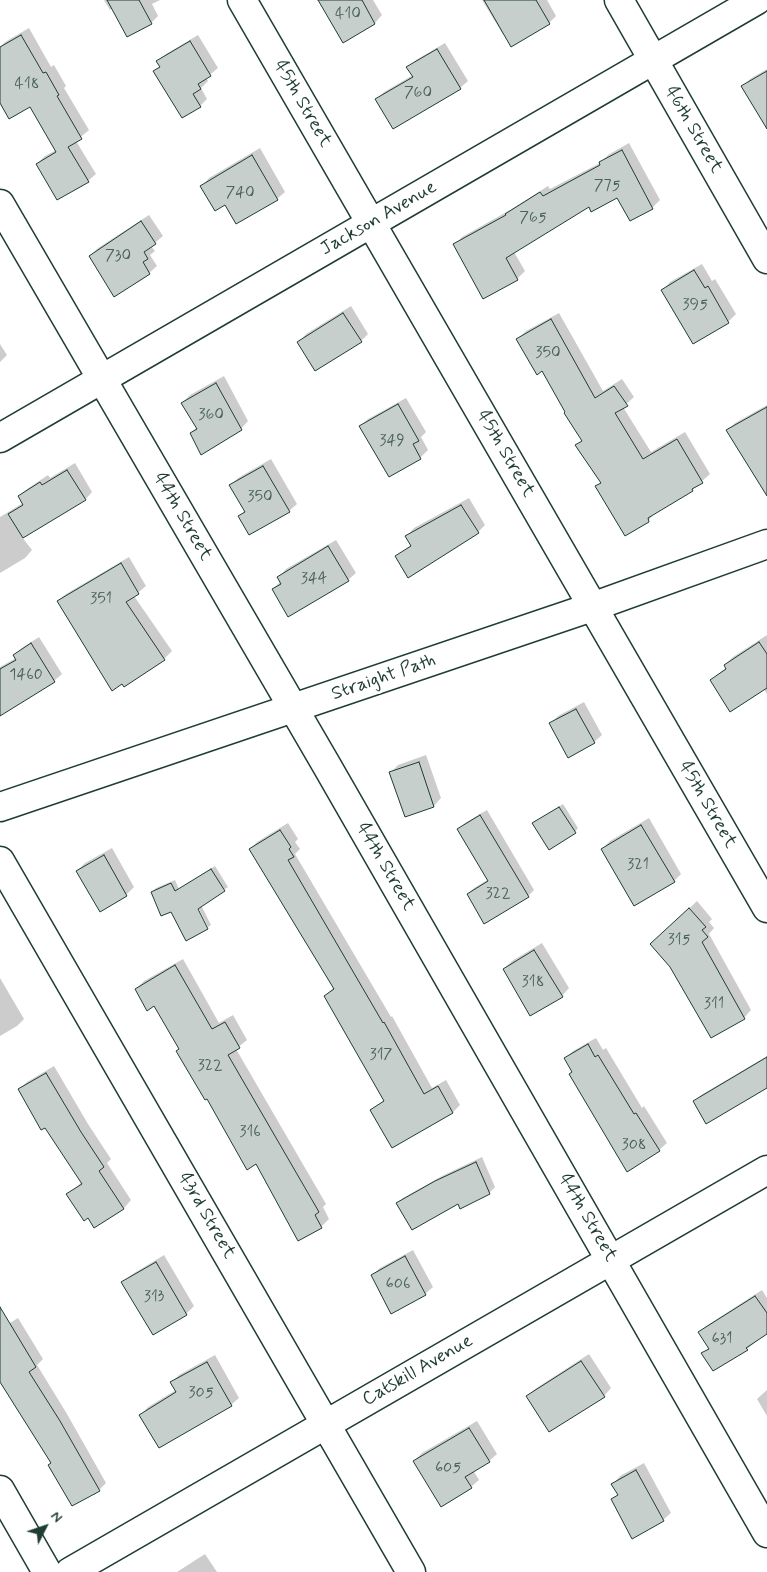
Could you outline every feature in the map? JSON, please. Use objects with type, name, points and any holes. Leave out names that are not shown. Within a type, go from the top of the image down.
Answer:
[{"type":"street","name":"45th Street","points":[[242,0],[767,908]]},
{"type":"street","name":"46th Street","points":[[618,0],[767,259]]},
{"type":"street","name":"Jackson Avenue","points":[[0,438],[757,0]]},
{"type":"street","name":"44th Street","points":[[0,204],[612,1260],[767,1533]]},
{"type":"street","name":"Straight Path","points":[[0,807],[592,607],[767,544]]},
{"type":"street","name":"43rd Street","points":[[0,860],[411,1572]]},
{"type":"street","name":"Catskill Avenue","points":[[70,1572],[767,1170]]},
{"type":"street","points":[[0,1490],[47,1572]]},
{"type":"building","points":[[107,0],[139,0],[152,24],[127,37]]},
{"type":"building","points":[[318,0],[362,0],[375,24],[343,43]]},
{"type":"building","points":[[484,0],[536,0],[550,24],[511,47]]},
{"type":"building","points":[[21,35],[43,73],[46,72],[59,95],[57,96],[82,139],[68,147],[89,182],[57,200],[36,164],[56,152],[30,107],[9,119],[0,103],[0,47]]},
{"type":"building","points":[[190,41],[211,76],[198,84],[201,89],[193,94],[201,107],[182,118],[153,71],[160,67],[156,61]]},
{"type":"building","points":[[437,49],[461,89],[393,129],[375,99],[413,77],[406,67]]},
{"type":"building","points":[[767,71],[767,129],[741,86]]},
{"type":"building","points":[[622,150],[653,209],[630,221],[617,198],[591,212],[589,207],[506,258],[518,280],[483,299],[453,244],[506,215],[540,192],[543,196],[600,165],[599,162]]},
{"type":"building","points":[[252,155],[278,200],[236,224],[225,205],[215,211],[200,186]]},
{"type":"building","points":[[141,221],[156,244],[144,252],[148,259],[143,262],[150,274],[114,297],[89,256]]},
{"type":"building","points":[[694,270],[705,288],[708,286],[729,323],[693,344],[661,290]]},
{"type":"building","points":[[343,313],[362,342],[315,371],[297,342]]},
{"type":"building","points":[[551,319],[595,398],[614,386],[628,406],[615,413],[643,459],[677,439],[703,483],[648,518],[649,522],[625,536],[595,486],[601,483],[575,445],[582,441],[564,413],[542,371],[537,375],[516,339]]},
{"type":"building","points":[[216,383],[242,430],[201,455],[190,433],[197,429],[181,403]]},
{"type":"building","points":[[398,404],[419,441],[413,444],[421,459],[389,477],[359,426]]},
{"type":"building","points":[[767,407],[767,496],[726,430]]},
{"type":"building","points":[[263,466],[290,512],[249,535],[238,516],[245,512],[229,485]]},
{"type":"building","points":[[67,470],[86,500],[23,538],[8,514],[23,505],[18,496],[40,482],[42,485]]},
{"type":"building","points":[[461,505],[479,533],[408,578],[395,556],[411,546],[405,536]]},
{"type":"building","points":[[328,546],[349,581],[288,617],[272,589],[281,584],[277,577]]},
{"type":"building","points":[[121,563],[139,594],[126,602],[165,660],[124,687],[122,684],[112,691],[57,601]]},
{"type":"building","points":[[759,642],[767,654],[767,688],[730,712],[710,680],[726,669],[724,665]]},
{"type":"building","points":[[31,643],[55,682],[0,716],[0,669],[16,660],[13,655]]},
{"type":"building","points":[[576,709],[595,743],[568,758],[549,723]]},
{"type":"building","points":[[419,762],[434,807],[405,817],[389,772]]},
{"type":"building","points":[[559,807],[576,833],[549,850],[532,823]]},
{"type":"building","points":[[480,815],[529,897],[484,924],[467,894],[488,881],[457,829]]},
{"type":"building","points":[[641,825],[675,882],[634,906],[601,849]]},
{"type":"building","points":[[280,830],[291,847],[289,849],[294,857],[288,860],[384,1022],[424,1094],[438,1086],[453,1113],[392,1148],[370,1110],[384,1101],[324,996],[334,989],[249,849]]},
{"type":"building","points":[[104,855],[127,896],[100,912],[76,871]]},
{"type":"building","points":[[211,869],[225,891],[198,909],[208,929],[186,941],[171,912],[161,916],[151,892],[171,883],[175,891]]},
{"type":"building","points":[[689,908],[706,927],[702,930],[708,937],[702,942],[745,1019],[711,1038],[670,967],[650,944]]},
{"type":"building","points":[[534,950],[563,997],[530,1016],[503,969]]},
{"type":"building","points":[[175,965],[212,1029],[225,1022],[240,1048],[228,1055],[319,1212],[315,1215],[322,1228],[298,1241],[256,1164],[247,1170],[207,1099],[205,1100],[176,1051],[179,1049],[154,1006],[147,1011],[135,989]]},
{"type":"building","points":[[588,1044],[595,1057],[598,1055],[634,1114],[636,1113],[660,1151],[627,1172],[569,1074],[572,1072],[564,1058]]},
{"type":"building","points":[[767,1057],[767,1088],[706,1124],[693,1101]]},
{"type":"building","points":[[46,1073],[104,1167],[99,1171],[124,1209],[94,1228],[88,1218],[84,1221],[66,1194],[82,1184],[45,1128],[41,1130],[18,1089]]},
{"type":"building","points":[[476,1162],[490,1194],[460,1209],[458,1204],[412,1230],[396,1203],[435,1181]]},
{"type":"building","points":[[405,1256],[426,1295],[391,1314],[371,1275]]},
{"type":"building","points":[[156,1262],[187,1315],[153,1335],[121,1282]]},
{"type":"building","points":[[755,1296],[767,1313],[767,1334],[746,1348],[748,1350],[713,1371],[701,1353],[709,1349],[698,1332]]},
{"type":"building","points":[[0,1307],[36,1367],[29,1372],[60,1421],[100,1491],[72,1506],[48,1465],[51,1463],[0,1382]]},
{"type":"building","points":[[581,1361],[605,1397],[549,1432],[526,1396]]},
{"type":"building","points":[[207,1362],[232,1406],[159,1448],[139,1415],[176,1392],[170,1382]]},
{"type":"building","points":[[469,1428],[490,1462],[465,1477],[472,1488],[441,1507],[413,1461]]},
{"type":"building","points":[[636,1470],[664,1521],[632,1539],[611,1499],[618,1495],[611,1484]]}]
